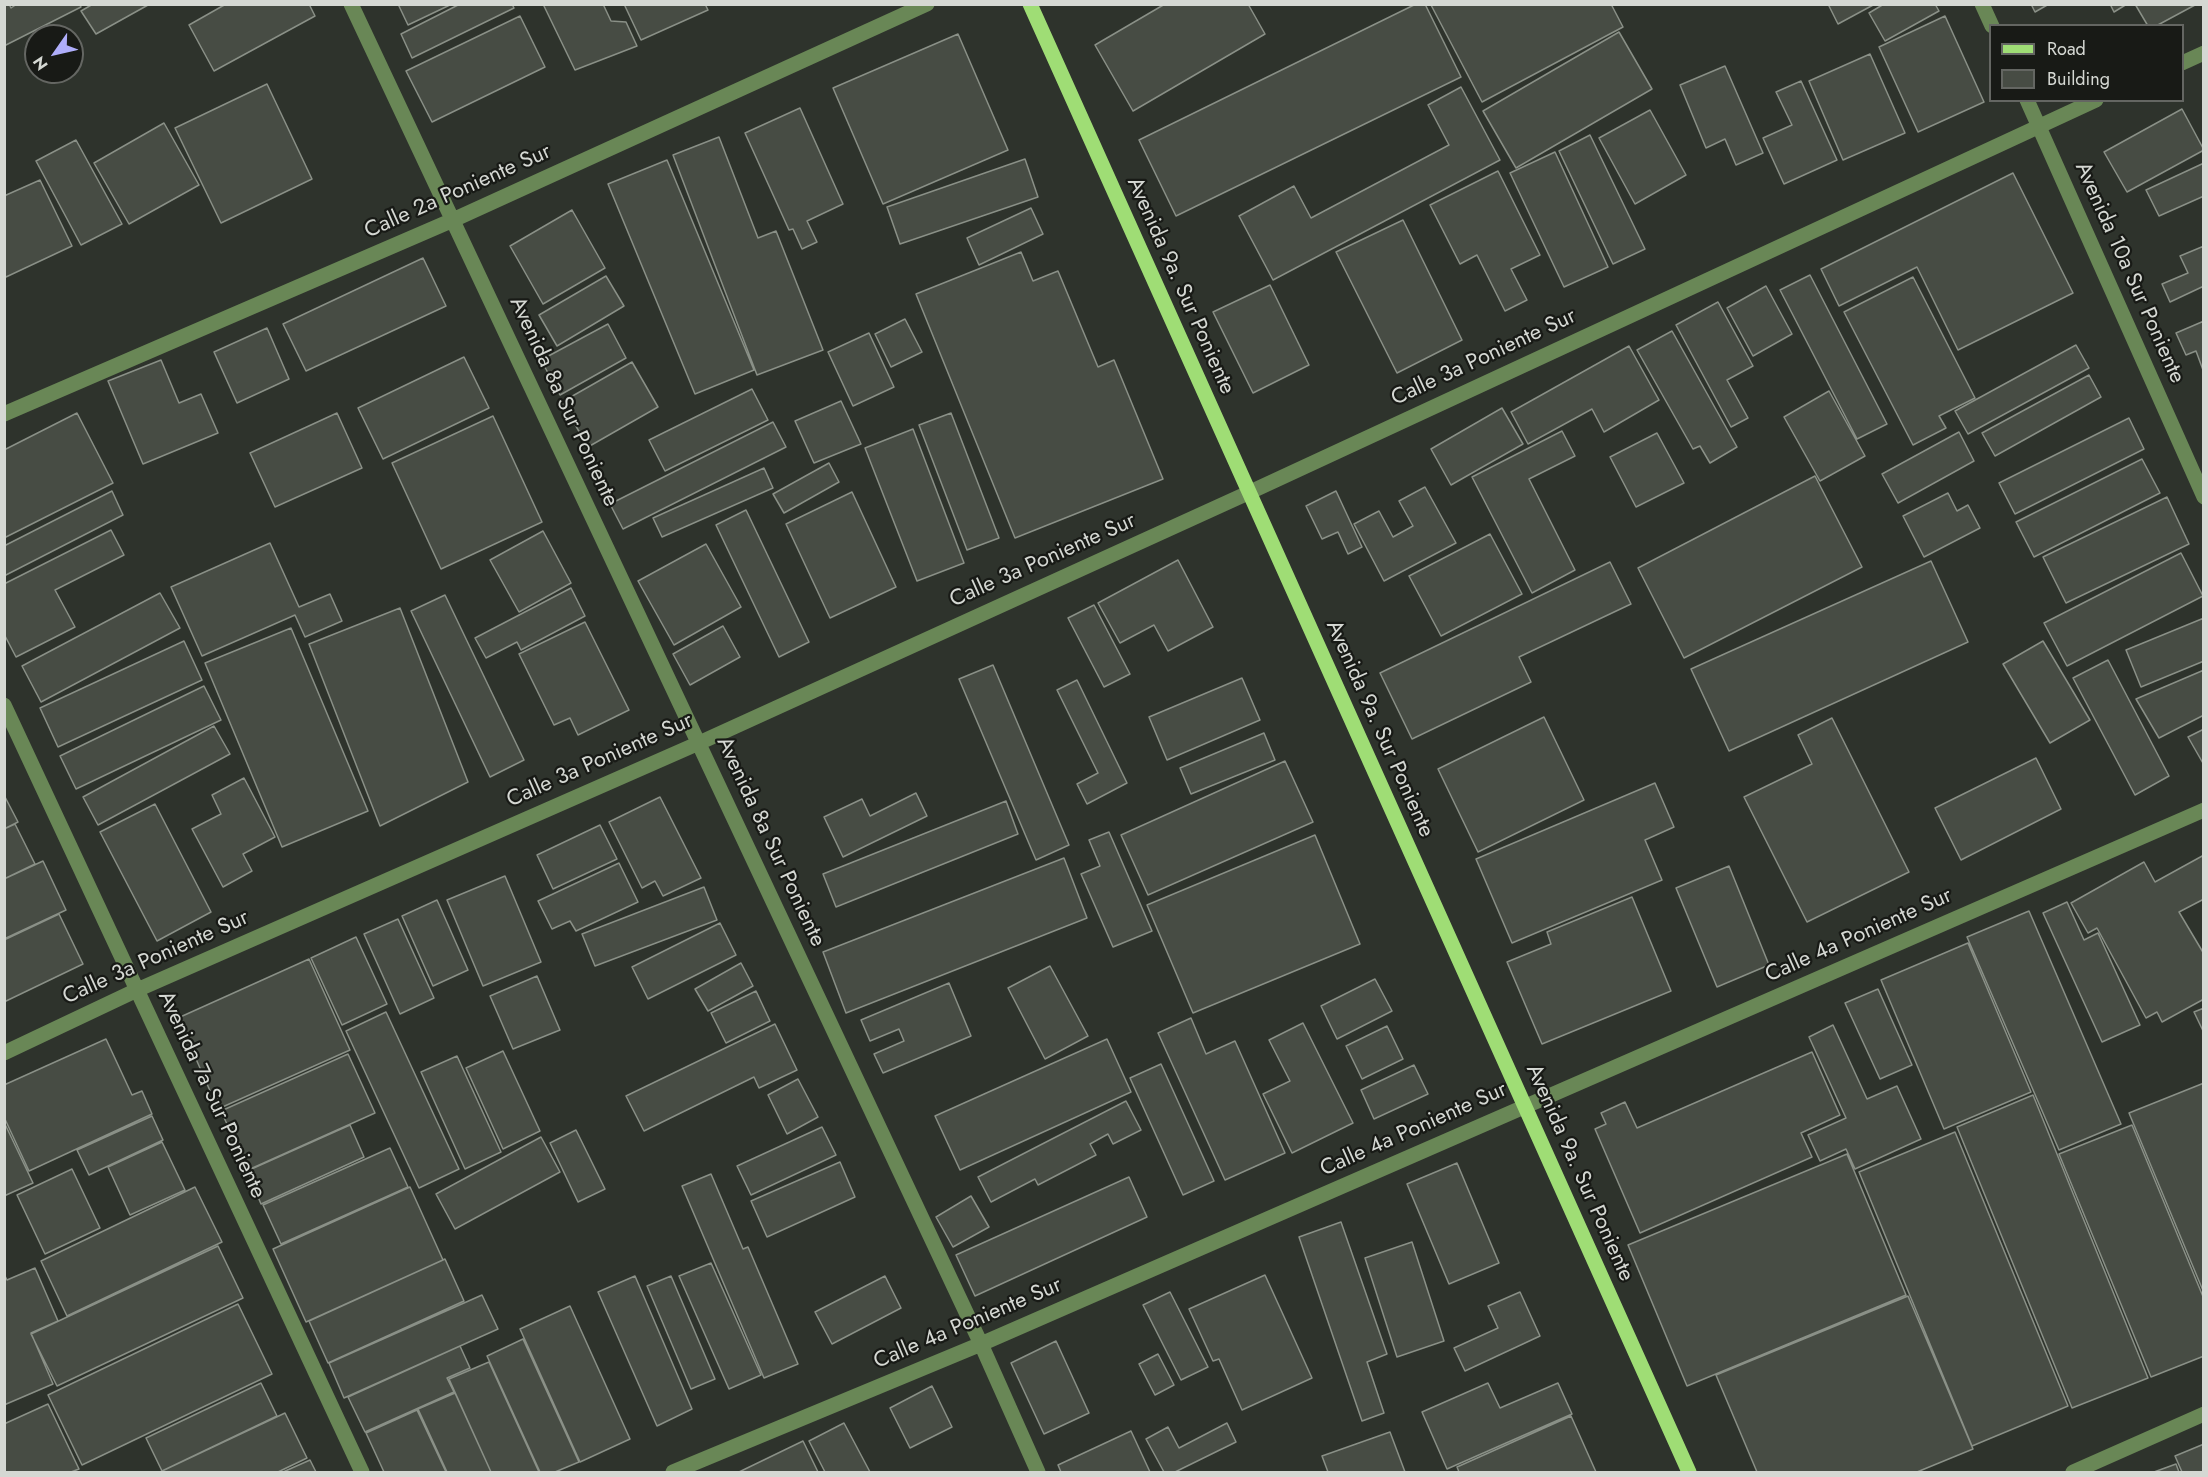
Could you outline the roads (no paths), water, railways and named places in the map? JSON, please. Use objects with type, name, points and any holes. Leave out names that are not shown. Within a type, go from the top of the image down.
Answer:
[{"type":"main road","name":"Avenida 9a. Sur Poniente","points":[[1030,4],[1689,1473]]},
{"type":"street","name":"Avenida 8a Sur Poniente","points":[[351,4],[981,1344],[1038,1473]]},
{"type":"street","name":"Calle 2a Poniente Sur","points":[[4,414],[453,220],[927,4]]},
{"type":"street","points":[[1982,4],[1991,24]]},
{"type":"street","points":[[2184,62],[2204,53]]},
{"type":"street","name":"Avenida 10a Sur Poniente","points":[[2028,102],[2204,497]]},
{"type":"street","name":"Calle 3a Poniente Sur","points":[[4,1053],[137,990],[699,743],[1248,493],[2091,102]]},
{"type":"street","name":"Avenida 7a Sur Poniente","points":[[4,705],[362,1473]]},
{"type":"street","name":"Calle 4a Poniente Sur","points":[[673,1473],[981,1344],[2204,810]]},
{"type":"street","points":[[2073,1473],[2204,1414]]}]
